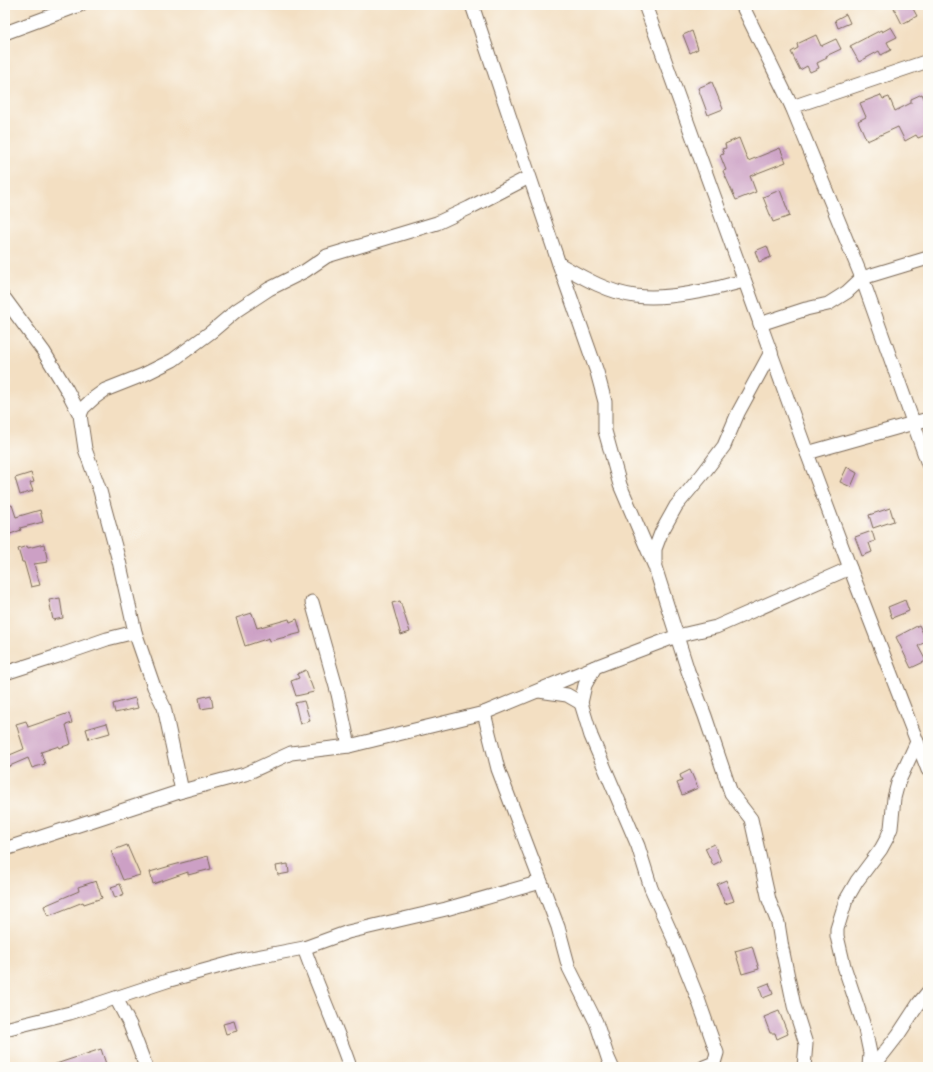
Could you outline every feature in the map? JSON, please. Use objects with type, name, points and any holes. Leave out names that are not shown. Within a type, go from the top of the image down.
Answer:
[{"type":"street","points":[[5,33],[80,5]]},
{"type":"street","points":[[472,5],[558,264],[597,372],[605,402],[605,431],[620,485],[655,567],[688,671],[731,793],[751,819],[769,900],[778,923],[794,1006],[806,1044],[804,1067]]},
{"type":"street","points":[[646,5],[807,453],[928,770]]},
{"type":"street","points":[[742,5],[792,107],[862,278],[928,464]]},
{"type":"street","points":[[792,107],[928,61]]},
{"type":"street","points":[[80,415],[83,408],[105,390],[143,375],[173,360],[211,332],[237,310],[269,289],[305,271],[327,256],[437,222],[469,208],[530,177]]},
{"type":"street","points":[[760,324],[806,309],[828,304],[847,292],[862,278],[928,258]]},
{"type":"street","points":[[558,264],[590,282],[635,296],[673,296],[718,288],[744,281]]},
{"type":"street","points":[[5,299],[44,352],[80,415],[85,449],[100,490],[119,561],[135,632],[154,687],[164,708],[182,791]]},
{"type":"street","points":[[655,567],[655,549],[661,532],[676,506],[724,446],[738,413],[771,352]]},
{"type":"street","points":[[67,390],[82,396],[94,398]]},
{"type":"street","points":[[807,453],[928,419]]},
{"type":"street","points":[[5,849],[182,791],[245,774],[291,753],[349,746],[484,713],[595,667],[677,636],[716,627],[850,568]]},
{"type":"street","points":[[312,602],[338,694],[349,746]]},
{"type":"street","points":[[5,673],[107,639],[135,632]]},
{"type":"street","points":[[595,667],[585,685],[581,703],[591,736],[638,846],[651,888],[676,944],[717,1053],[711,1066]]},
{"type":"street","points":[[539,691],[567,695],[581,703]]},
{"type":"street","points":[[484,713],[498,770],[521,826],[558,927],[569,968],[596,1022],[612,1067]]},
{"type":"street","points":[[869,1067],[870,1053],[866,1029],[844,966],[837,936],[837,929],[846,900],[857,881],[888,838],[898,782],[917,742]]},
{"type":"street","points":[[5,1029],[70,1013],[170,980],[246,959],[304,948],[348,932],[446,909],[541,882]]},
{"type":"street","points":[[304,948],[315,979],[341,1040],[350,1067]]},
{"type":"street","points":[[873,1067],[898,1035],[919,1002],[928,992]]},
{"type":"street","points":[[116,998],[130,1025],[146,1067]]},
{"type":"building","points":[[900,5],[911,5],[917,16],[902,24],[894,8]]},
{"type":"building","points":[[846,14],[850,23],[838,28],[835,20]]},
{"type":"building","points":[[891,27],[897,37],[887,42],[891,50],[881,55],[879,51],[859,62],[850,46],[881,30],[882,32]]},
{"type":"building","points":[[692,31],[698,49],[690,53],[683,35]]},
{"type":"building","points":[[816,35],[821,46],[836,39],[841,49],[826,56],[827,58],[817,63],[819,68],[810,72],[807,66],[800,70],[791,52],[798,48],[797,44]]},
{"type":"building","points":[[712,82],[723,109],[708,115],[698,88]]},
{"type":"building","points":[[922,94],[928,107],[928,134],[918,138],[916,135],[905,141],[898,127],[867,141],[858,121],[866,117],[860,103],[881,95],[883,99],[889,97],[895,111],[911,103],[911,99]]},
{"type":"building","points":[[739,138],[748,161],[780,148],[786,162],[750,176],[756,192],[736,200],[723,171],[726,170],[720,155],[724,154],[722,149],[726,148],[725,144]]},
{"type":"building","points":[[780,190],[790,216],[773,222],[763,197]]},
{"type":"building","points":[[767,246],[771,257],[759,262],[755,251]]},
{"type":"building","points":[[847,467],[857,473],[851,487],[840,482]]},
{"type":"building","points":[[31,473],[34,482],[30,483],[33,491],[20,495],[15,478]]},
{"type":"building","points":[[12,505],[16,517],[40,510],[43,522],[20,528],[21,530],[5,536],[5,507]]},
{"type":"building","points":[[890,508],[894,521],[873,528],[869,515]]},
{"type":"building","points":[[872,531],[875,541],[869,543],[872,552],[862,556],[855,537]]},
{"type":"building","points":[[44,544],[48,562],[34,564],[40,585],[31,587],[24,562],[22,562],[18,549],[27,546],[28,548]]},
{"type":"building","points":[[60,598],[63,618],[53,620],[49,600]]},
{"type":"building","points":[[905,600],[909,611],[892,618],[888,607]]},
{"type":"building","points":[[400,601],[410,632],[401,635],[392,603]]},
{"type":"building","points":[[252,613],[257,628],[289,619],[290,622],[297,619],[301,633],[270,641],[269,638],[245,646],[236,618]]},
{"type":"building","points":[[919,625],[927,641],[918,646],[926,661],[911,668],[896,637]]},
{"type":"building","points":[[306,670],[314,692],[296,696],[291,681],[299,678],[297,674]]},
{"type":"building","points":[[211,695],[213,707],[201,709],[199,698]]},
{"type":"building","points":[[135,698],[138,708],[115,713],[113,704]]},
{"type":"building","points":[[304,701],[310,721],[300,724],[295,703]]},
{"type":"building","points":[[69,713],[72,723],[66,725],[71,744],[41,752],[45,764],[32,768],[28,758],[5,768],[5,757],[24,749],[16,724],[26,721],[28,727]]},
{"type":"building","points":[[107,723],[110,733],[89,739],[86,729]]},
{"type":"building","points":[[690,770],[698,788],[682,795],[677,783],[682,781],[680,775]]},
{"type":"building","points":[[714,844],[721,861],[713,865],[705,848]]},
{"type":"building","points":[[127,845],[140,875],[123,880],[111,851]]},
{"type":"building","points":[[208,856],[211,869],[188,875],[188,872],[153,884],[150,872]]},
{"type":"building","points":[[288,864],[289,873],[278,875],[276,866]]},
{"type":"building","points":[[726,880],[734,901],[725,904],[717,884]]},
{"type":"building","points":[[96,881],[102,898],[84,904],[83,902],[48,916],[44,906],[79,891],[78,887]]},
{"type":"building","points":[[120,884],[124,894],[115,898],[111,887]]},
{"type":"building","points":[[752,946],[759,969],[742,974],[735,951]]},
{"type":"building","points":[[769,983],[773,994],[763,998],[759,987]]},
{"type":"building","points":[[779,1011],[788,1034],[777,1039],[775,1033],[770,1033],[764,1017]]},
{"type":"building","points":[[234,1021],[237,1031],[226,1034],[223,1024]]},
{"type":"building","points":[[101,1049],[107,1067],[53,1067],[53,1065]]}]
